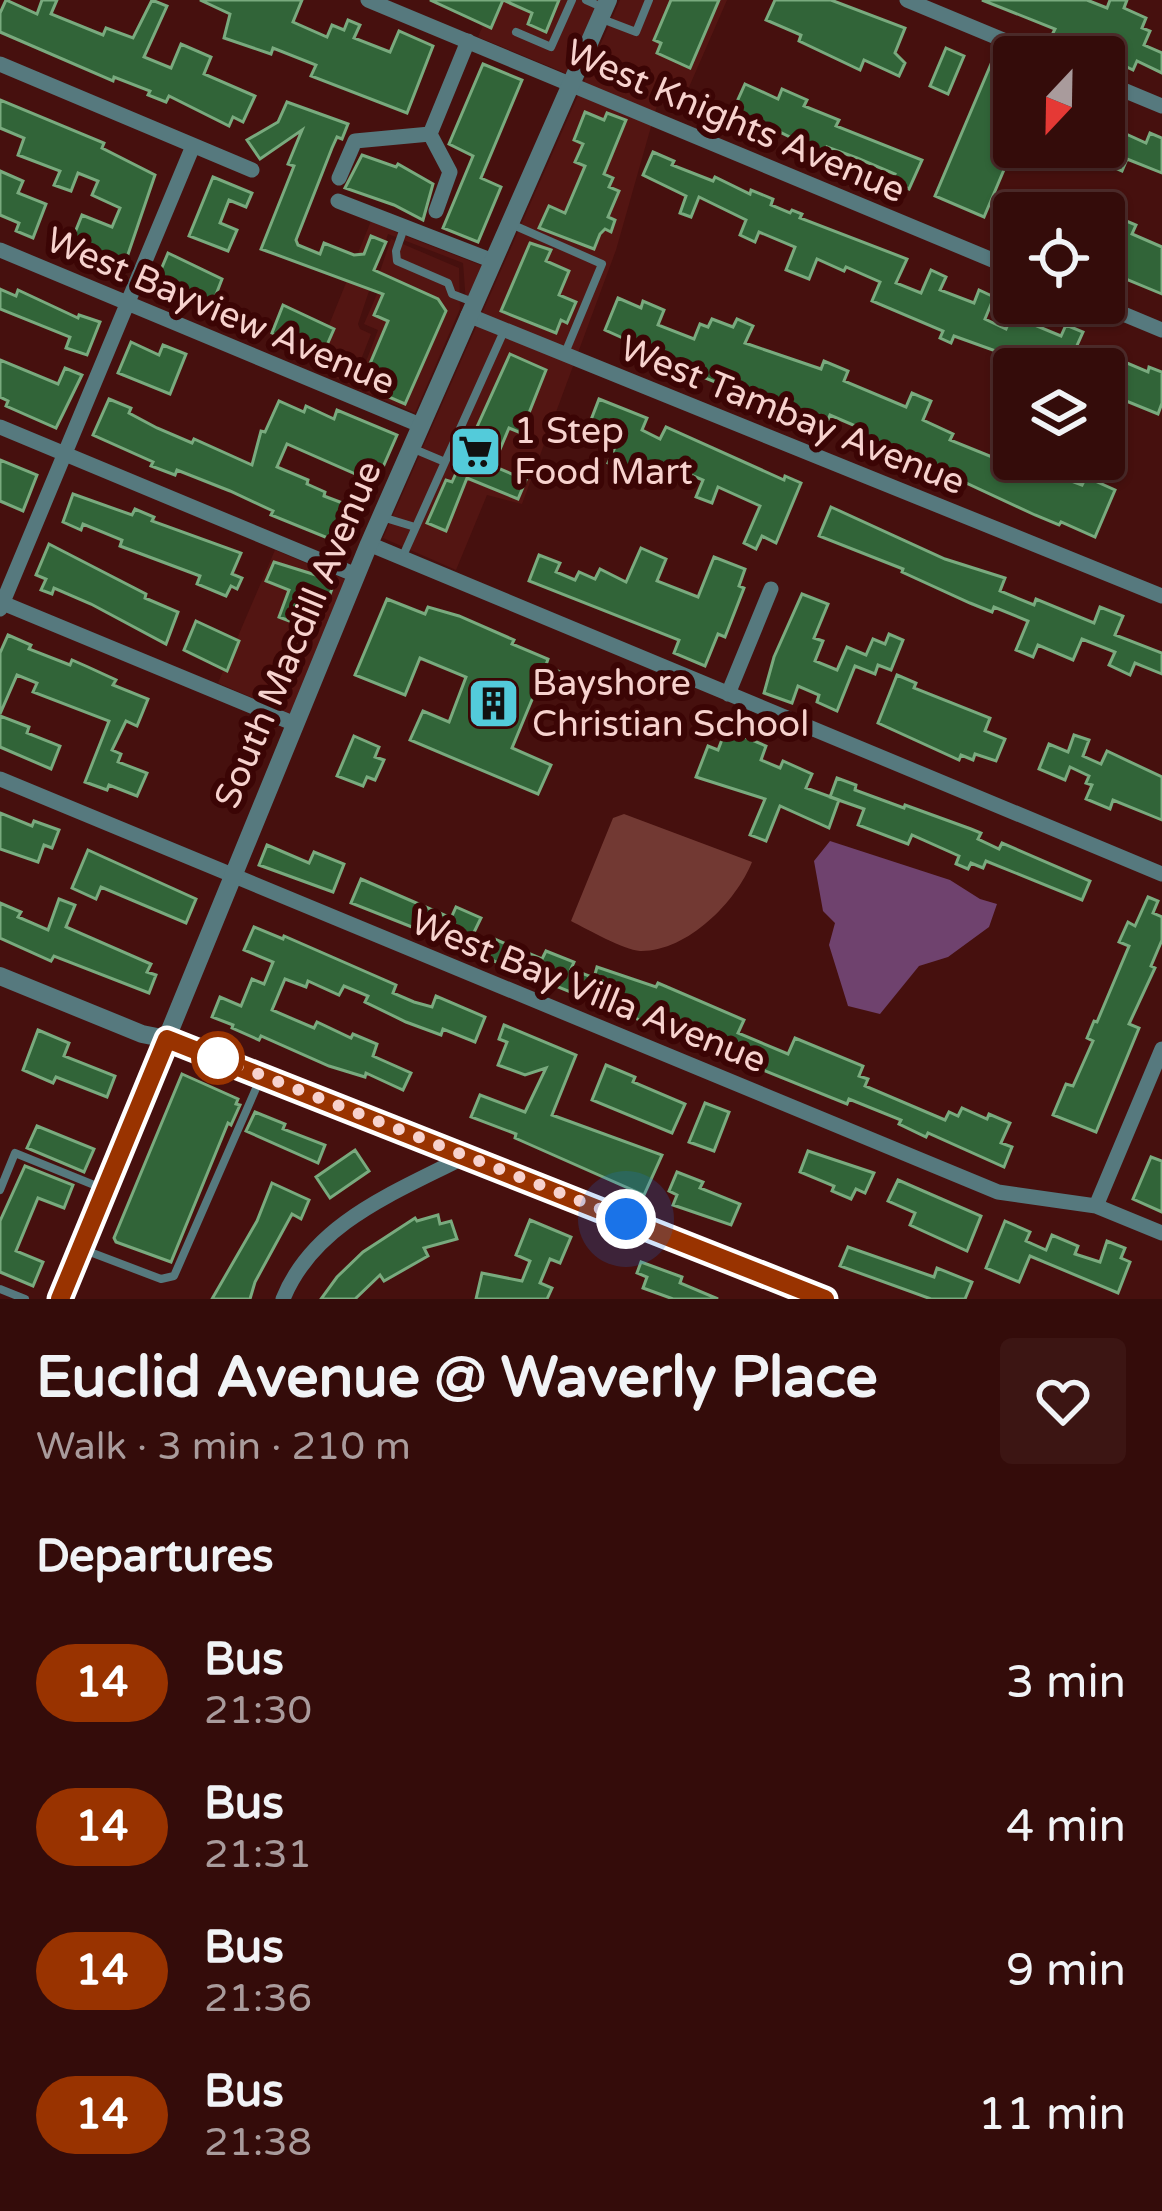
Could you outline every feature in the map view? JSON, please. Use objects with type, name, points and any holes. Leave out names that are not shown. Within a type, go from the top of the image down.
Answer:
[{"type":"street","name":"West Knights Avenue","points":[[368,0],[993,259]]},
{"type":"street","points":[[907,0],[994,36]]},
{"type":"street","name":"South Macdill Avenue","points":[[60,1299],[380,517],[605,9]]},
{"type":"street","points":[[436,211],[450,172],[430,134],[467,41]]},
{"type":"street","points":[[0,64],[252,170]]},
{"type":"street","points":[[1125,91],[1162,106]]},
{"type":"street","points":[[339,178],[355,141],[430,134]]},
{"type":"street","points":[[193,146],[1,605],[295,724]]},
{"type":"street","points":[[338,202],[493,261]]},
{"type":"street","name":"West Bayview Avenue","points":[[0,250],[420,425]]},
{"type":"street","name":"West Tambay Avenue","points":[[471,309],[505,330],[1162,596]]},
{"type":"street","points":[[1125,315],[1162,330]]},
{"type":"street","points":[[0,427],[356,575]]},
{"type":"street","points":[[369,544],[1162,874]]},
{"type":"street","points":[[728,694],[771,589]]},
{"type":"street","name":"West Bay Villa Avenue","points":[[0,779],[998,1192],[1096,1206],[1162,1233]]},
{"type":"street","points":[[0,976],[825,1299]]},
{"type":"street","points":[[1096,1206],[1162,1049]]},
{"type":"street","points":[[283,1299],[295,1269],[347,1218],[466,1156]]},
{"type":"lane","points":[[516,32],[551,47],[572,0]]},
{"type":"lane","points":[[586,0],[636,32],[649,0]]},
{"type":"lane","points":[[510,224],[602,264],[564,354]]},
{"type":"lane","points":[[404,227],[396,250],[398,261],[448,283],[452,294],[471,309]]},
{"type":"lane","points":[[402,557],[505,330]]},
{"type":"lane","points":[[410,448],[445,462]]},
{"type":"lane","points":[[380,517],[415,527]]},
{"type":"lane","points":[[81,1249],[161,1280],[174,1276],[262,1076]]},
{"type":"lane","points":[[0,1190],[15,1153],[105,1190]]},
{"type":"lane","points":[[0,1289],[25,1299]]},
{"type":"shaded area","points":[[494,0],[601,0],[570,75],[478,37]]},
{"type":"shaded area","points":[[620,0],[727,0],[679,110],[658,102],[616,250],[522,504],[487,495],[456,570],[383,538]]},
{"type":"shaded area","points":[[373,216],[395,232],[483,266],[466,303],[463,263],[388,234],[358,324],[371,334],[351,385],[312,367]]},
{"type":"shaded area","points":[[391,239],[459,268],[460,309],[415,413],[356,388],[378,330],[364,324],[383,280],[378,277]]},
{"type":"shaded area","points":[[275,550],[346,580],[291,714],[218,683]]},
{"type":"shaded area","points":[[624,814],[752,862],[734,893],[708,922],[658,949],[633,950],[571,921],[613,818]]},
{"type":"shaded area","points":[[830,841],[950,880],[997,904],[989,927],[948,957],[919,966],[880,1014],[848,1006],[829,945],[835,923],[823,911],[814,861]]},
{"type":"building","points":[[6,0],[37,14],[42,0],[57,0],[51,14],[103,35],[106,28],[133,38],[152,0],[167,6],[144,57],[171,68],[181,44],[211,57],[204,74],[255,96],[243,122],[233,117],[229,126],[169,96],[166,102],[148,95],[150,91],[114,77],[113,81],[0,32]]},
{"type":"building","points":[[200,0],[302,0],[293,22],[327,37],[332,25],[344,30],[348,20],[360,25],[354,38],[390,52],[399,31],[433,46],[407,113],[311,76],[316,65],[273,48],[271,54],[224,38],[230,14]]},
{"type":"building","points":[[430,0],[503,0],[491,28]]},
{"type":"building","points":[[503,0],[559,0],[546,32],[528,24],[532,13]]},
{"type":"building","points":[[671,0],[719,0],[690,68],[657,53],[661,43],[654,40]]},
{"type":"building","points":[[775,0],[831,0],[905,28],[895,53],[905,63],[899,76],[864,60],[860,70],[799,41],[801,35],[766,20]]},
{"type":"building","points":[[982,0],[1087,0],[1107,8],[1110,0],[1127,0],[1124,8],[1146,18],[1142,28],[1150,31],[1144,45],[1162,53],[1162,73],[1137,61],[1133,70],[1125,66],[1125,36],[1055,36],[1055,29]]},
{"type":"building","points":[[946,48],[964,56],[948,94],[930,86]]},
{"type":"building","points":[[483,64],[522,80],[481,178],[501,187],[478,242],[443,228],[473,156],[449,144]]},
{"type":"building","points":[[991,64],[993,168],[1005,168],[984,217],[935,196]]},
{"type":"building","points":[[745,84],[778,99],[782,89],[807,100],[804,106],[839,120],[836,126],[922,160],[909,189],[892,182],[895,174],[857,158],[827,147],[825,154],[757,121],[756,125],[731,115]]},
{"type":"building","points":[[0,100],[104,143],[102,148],[155,175],[123,269],[94,257],[91,265],[66,255],[82,215],[112,227],[120,208],[92,195],[98,181],[78,173],[71,191],[54,185],[60,171],[18,155],[24,138],[0,128]]},
{"type":"building","points":[[287,102],[348,124],[332,148],[298,245],[320,254],[324,243],[354,255],[364,254],[371,236],[386,242],[374,270],[438,299],[446,311],[405,404],[361,385],[388,321],[374,315],[383,294],[261,249],[294,166],[288,164],[302,130],[260,159],[247,140],[278,122]]},
{"type":"building","points":[[585,112],[604,120],[607,113],[626,120],[604,174],[613,178],[609,187],[619,191],[608,217],[615,220],[611,232],[605,229],[600,234],[594,249],[539,228],[549,206],[565,213],[585,166],[575,162],[583,144],[574,140]]},
{"type":"building","points":[[1150,133],[1162,138],[1162,173],[1127,159],[1125,164],[1125,134],[1146,143]]},
{"type":"building","points":[[653,152],[674,161],[672,165],[713,181],[715,177],[750,194],[751,190],[773,199],[771,205],[802,214],[800,218],[907,259],[896,283],[921,293],[931,270],[946,277],[940,290],[974,303],[979,290],[993,297],[985,319],[993,324],[1006,329],[1008,324],[1032,324],[1061,336],[1066,325],[1083,332],[1076,348],[993,350],[954,336],[951,343],[940,338],[943,331],[872,301],[880,282],[817,259],[809,279],[786,270],[795,247],[759,232],[755,242],[740,235],[746,220],[699,197],[691,217],[680,213],[686,196],[643,175]]},
{"type":"building","points":[[362,155],[398,164],[433,184],[423,220],[345,188]]},
{"type":"building","points":[[0,171],[23,181],[18,193],[46,204],[33,238],[16,231],[19,223],[0,215]]},
{"type":"building","points":[[213,177],[252,193],[246,207],[229,200],[220,223],[237,230],[228,251],[189,236]]},
{"type":"building","points":[[1125,220],[1136,225],[1132,234],[1162,247],[1162,294],[1125,279]]},
{"type":"building","points":[[530,243],[551,250],[546,261],[569,271],[559,295],[576,302],[567,323],[561,320],[556,333],[501,311]]},
{"type":"building","points":[[168,253],[222,279],[209,313],[184,303],[187,296],[155,284]]},
{"type":"building","points":[[0,289],[16,296],[18,290],[78,318],[100,322],[87,355],[66,348],[70,337],[0,309]]},
{"type":"building","points":[[618,298],[641,308],[643,301],[664,310],[658,325],[694,339],[700,324],[708,327],[712,319],[733,327],[737,319],[753,326],[745,343],[821,369],[824,361],[848,371],[844,381],[906,407],[912,393],[931,401],[923,420],[953,434],[950,440],[993,454],[993,480],[1069,480],[1082,485],[1093,480],[1115,490],[1095,537],[1035,515],[908,456],[904,464],[879,454],[859,443],[865,430],[830,415],[825,427],[654,357],[656,353],[605,330]]},
{"type":"building","points":[[283,305],[334,329],[323,354],[272,333]]},
{"type":"building","points":[[131,342],[159,355],[163,345],[186,354],[170,394],[118,373]]},
{"type":"building","points":[[510,354],[546,370],[521,433],[509,428],[493,466],[526,480],[518,499],[467,478],[446,531],[427,523],[446,480],[452,482]]},
{"type":"building","points":[[0,360],[58,384],[65,368],[82,375],[56,428],[6,406],[8,401],[0,397]]},
{"type":"building","points":[[1125,362],[1148,372],[1149,367],[1162,372],[1158,414],[1125,401]]},
{"type":"building","points":[[109,399],[131,408],[129,413],[157,428],[252,465],[261,431],[265,432],[279,401],[304,412],[306,406],[334,419],[337,410],[397,435],[376,483],[287,444],[277,467],[308,480],[324,496],[353,507],[340,543],[271,515],[273,511],[230,491],[177,470],[175,475],[151,466],[153,462],[93,435]]},
{"type":"building","points":[[599,399],[647,418],[642,430],[660,439],[666,427],[784,480],[785,476],[801,483],[776,543],[762,536],[756,549],[744,543],[760,506],[718,487],[712,503],[696,497],[703,480],[670,466],[662,484],[608,463],[616,445],[586,433]]},
{"type":"building","points":[[0,460],[37,475],[23,511],[0,501]]},
{"type":"building","points":[[73,494],[132,515],[135,509],[154,517],[152,521],[241,553],[232,574],[242,578],[237,589],[231,586],[226,596],[197,584],[200,576],[120,546],[122,540],[83,524],[81,530],[63,522]]},
{"type":"building","points":[[831,507],[945,559],[1005,578],[1000,591],[1034,605],[1036,599],[1094,623],[1100,607],[1123,616],[1115,635],[1162,653],[1162,674],[1135,663],[1130,675],[1109,665],[1115,652],[1082,639],[1073,660],[1038,645],[1033,657],[1016,650],[1028,621],[994,607],[992,612],[819,536]]},
{"type":"building","points":[[49,544],[178,612],[166,644],[54,588],[52,594],[41,590],[46,579],[36,575]]},
{"type":"building","points":[[641,548],[666,559],[657,581],[698,597],[714,557],[745,569],[739,586],[744,588],[725,637],[718,634],[705,666],[674,653],[679,640],[529,581],[539,555],[560,563],[556,572],[575,580],[579,572],[595,579],[600,569],[626,582]]},
{"type":"building","points":[[274,562],[335,581],[316,631],[279,617],[289,590],[266,581]]},
{"type":"building","points":[[802,594],[828,604],[814,638],[823,641],[815,661],[837,670],[847,647],[866,655],[873,639],[885,644],[889,634],[903,640],[891,670],[878,665],[875,674],[855,666],[837,711],[817,702],[819,695],[798,686],[792,703],[764,693]]},
{"type":"building","name":"Bayshore Christian School","points":[[387,599],[425,614],[428,607],[459,616],[514,640],[512,644],[548,659],[546,665],[572,678],[567,690],[541,678],[512,748],[551,765],[538,794],[410,740],[423,711],[449,722],[466,677],[420,658],[405,695],[355,675]]},
{"type":"building","points":[[196,621],[239,641],[227,671],[184,650]]},
{"type":"building","points":[[8,635],[31,645],[29,649],[88,667],[116,680],[113,685],[148,699],[137,726],[126,721],[112,750],[121,754],[118,762],[147,773],[137,796],[85,782],[109,721],[33,692],[37,683],[17,675],[0,714],[0,653]]},
{"type":"building","points":[[897,675],[916,683],[914,688],[990,718],[985,731],[1005,739],[996,761],[975,754],[973,760],[961,755],[959,760],[878,723]]},
{"type":"building","points":[[0,716],[60,746],[51,769],[0,747]]},
{"type":"building","points":[[726,729],[766,746],[761,760],[780,768],[783,761],[812,774],[806,788],[839,800],[829,828],[780,806],[766,841],[750,835],[765,799],[696,777],[708,746],[718,750]]},
{"type":"building","points":[[1074,735],[1089,740],[1083,756],[1101,764],[1107,751],[1162,777],[1162,820],[1113,800],[1110,809],[1086,799],[1092,785],[1086,783],[1089,776],[1070,767],[1065,780],[1039,769],[1049,744],[1068,752]]},
{"type":"building","points":[[354,736],[379,747],[375,757],[384,760],[375,780],[367,777],[363,786],[337,776]]},
{"type":"building","points":[[837,778],[856,785],[855,790],[981,833],[978,839],[999,849],[1002,843],[1090,881],[1082,900],[986,861],[983,868],[971,863],[968,869],[956,864],[959,856],[912,835],[908,844],[858,825],[864,809],[830,797]]},
{"type":"building","points":[[0,813],[32,826],[34,821],[59,830],[52,848],[44,845],[38,862],[0,849]]},
{"type":"building","points":[[267,845],[309,863],[314,852],[344,864],[333,892],[259,865]]},
{"type":"building","points":[[88,850],[196,899],[186,923],[101,887],[96,899],[72,888]]},
{"type":"building","points":[[361,879],[451,918],[456,907],[481,918],[464,953],[440,941],[446,928],[422,918],[417,929],[351,903]]},
{"type":"building","points":[[1148,897],[1158,901],[1153,913],[1162,917],[1162,940],[1151,966],[1155,968],[1129,1024],[1139,1028],[1096,1132],[1053,1115],[1066,1084],[1073,1086],[1093,1041],[1087,1038],[1129,946],[1119,942],[1128,922],[1135,926]]},
{"type":"building","points":[[59,899],[75,905],[66,927],[151,964],[147,972],[156,975],[149,993],[54,956],[51,961],[0,938],[0,903],[48,930]]},
{"type":"building","points":[[254,927],[396,985],[393,993],[414,1002],[432,1007],[436,996],[485,1017],[475,1042],[406,1022],[344,986],[339,995],[308,981],[306,987],[285,979],[272,1010],[314,1028],[317,1022],[377,1044],[373,1056],[411,1073],[403,1090],[232,1028],[212,1017],[220,997],[241,1006],[252,979],[264,984],[273,962],[244,950]]},
{"type":"building","points":[[492,938],[542,959],[546,951],[574,962],[571,969],[594,978],[597,967],[656,987],[658,983],[744,1020],[738,1033],[788,1054],[795,1038],[863,1066],[859,1076],[868,1079],[865,1086],[945,1120],[949,1112],[958,1116],[962,1108],[1010,1123],[1001,1143],[1012,1147],[1004,1167],[928,1133],[926,1137],[899,1124],[901,1120],[849,1099],[847,1104],[484,957]]},
{"type":"building","points":[[504,1025],[576,1055],[552,1115],[662,1155],[644,1195],[471,1117],[480,1095],[525,1112],[546,1068],[525,1075],[498,1065],[507,1042],[499,1039]]},
{"type":"building","points":[[38,1030],[69,1043],[64,1056],[115,1076],[107,1097],[23,1070]]},
{"type":"building","points":[[606,1065],[685,1104],[672,1133],[592,1100]]},
{"type":"building","points":[[182,1074],[238,1099],[240,1105],[231,1125],[228,1123],[171,1262],[114,1238]]},
{"type":"building","points":[[705,1103],[729,1112],[714,1151],[689,1142]]},
{"type":"building","points":[[255,1112],[325,1145],[318,1163],[246,1131]]},
{"type":"building","points":[[37,1126],[94,1149],[84,1172],[27,1148]]},
{"type":"building","points":[[355,1150],[369,1171],[330,1198],[316,1177]]},
{"type":"building","points":[[808,1151],[874,1173],[865,1193],[856,1189],[851,1199],[800,1172]]},
{"type":"building","points":[[1151,1157],[1162,1161],[1162,1212],[1133,1199]]},
{"type":"building","points":[[25,1166],[73,1185],[64,1208],[38,1198],[16,1251],[43,1262],[33,1286],[0,1272],[0,1221]]},
{"type":"building","points":[[677,1172],[703,1182],[700,1188],[740,1204],[731,1225],[673,1205],[677,1195],[669,1191]]},
{"type":"building","points":[[898,1180],[981,1216],[967,1251],[910,1225],[915,1213],[888,1201]]},
{"type":"building","points":[[272,1183],[309,1200],[301,1219],[292,1214],[250,1299],[212,1299],[257,1221]]},
{"type":"building","points":[[438,1215],[440,1224],[451,1221],[457,1239],[424,1248],[428,1256],[384,1281],[380,1275],[355,1299],[321,1299],[363,1252],[415,1218]]},
{"type":"building","points":[[530,1220],[571,1237],[560,1263],[550,1259],[540,1283],[552,1288],[547,1299],[476,1299],[482,1273],[522,1281],[530,1261],[516,1255]]},
{"type":"building","points":[[1005,1221],[1030,1232],[1026,1241],[1046,1250],[1052,1235],[1078,1246],[1075,1254],[1100,1262],[1107,1241],[1125,1248],[1121,1258],[1130,1262],[1118,1293],[1030,1256],[1019,1282],[986,1268]]},
{"type":"building","points":[[848,1247],[934,1277],[937,1268],[972,1282],[965,1299],[931,1299],[840,1266]]},
{"type":"building","points":[[641,1262],[682,1277],[680,1283],[718,1299],[673,1299],[643,1288],[647,1277],[637,1273]]},
{"type":"bus line","name":"14","points":[[60,1299],[167,1039],[825,1299]]},
{"type":"place","name":"1 Step Food Mart","points":[[475,451]]},
{"type":"place","name":"Bayshore Christian School","points":[[493,703]]},
{"type":"route","points":[[218,1058],[626,1219]]}]
